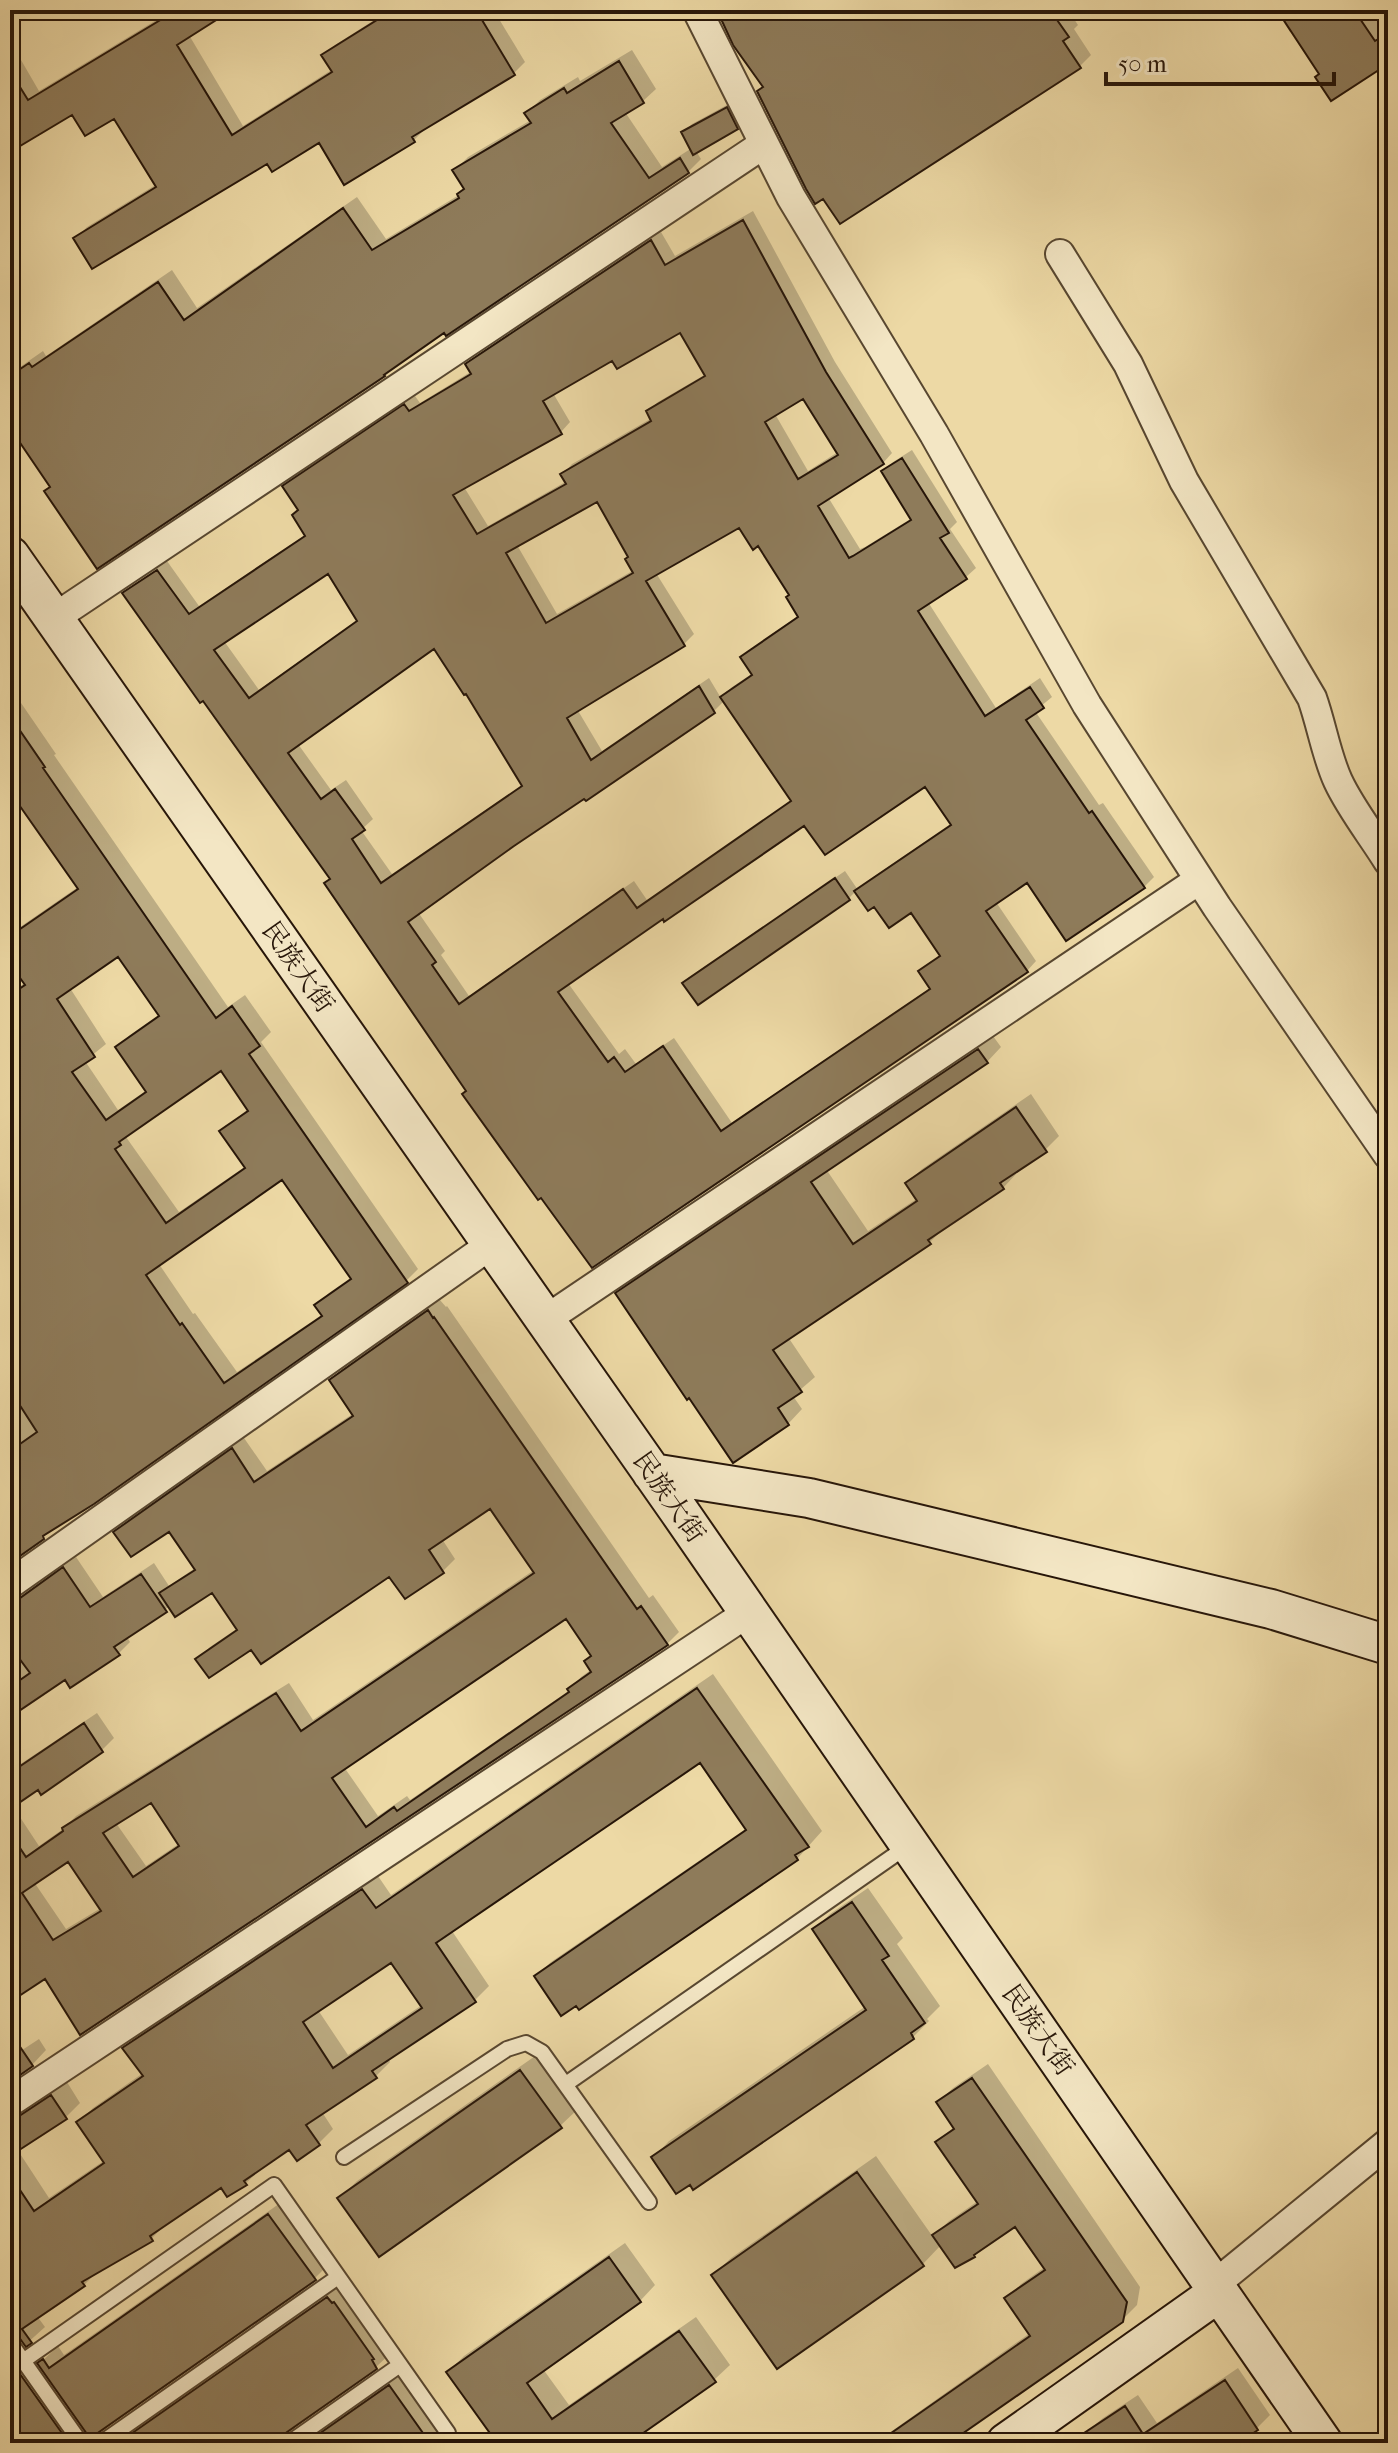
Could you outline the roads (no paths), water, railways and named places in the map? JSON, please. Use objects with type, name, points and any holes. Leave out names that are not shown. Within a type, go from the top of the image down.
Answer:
[{"type":"main road","name":"民族大街","points":[[10,556],[749,1612],[1323,2443]]},
{"type":"main road","points":[[652,1473],[809,1498],[1271,1609],[1388,1645]]},
{"type":"main road","points":[[1006,2443],[1216,2288]]},
{"type":"street","points":[[697,10],[791,197],[934,434],[1087,705],[1199,880],[1388,1155]]},
{"type":"street","points":[[54,618],[764,144]]},
{"type":"street","points":[[1060,254],[1128,364],[1184,481],[1312,698],[1339,783],[1388,861]]},
{"type":"street","points":[[545,1320],[1199,880]]},
{"type":"street","points":[[10,1584],[492,1244]]},
{"type":"street","points":[[10,2102],[749,1612]]},
{"type":"street","points":[[1216,2288],[1388,2143]]},
{"type":"lane","points":[[566,2084],[910,1845]]},
{"type":"lane","points":[[344,2157],[507,2049],[526,2043],[542,2052],[649,2202]]},
{"type":"lane","points":[[18,2360],[274,2185],[448,2433]]},
{"type":"lane","points":[[101,2443],[338,2277]]},
{"type":"lane","points":[[10,2342],[18,2360],[81,2443]]},
{"type":"lane","points":[[289,2443],[400,2365]]}]
